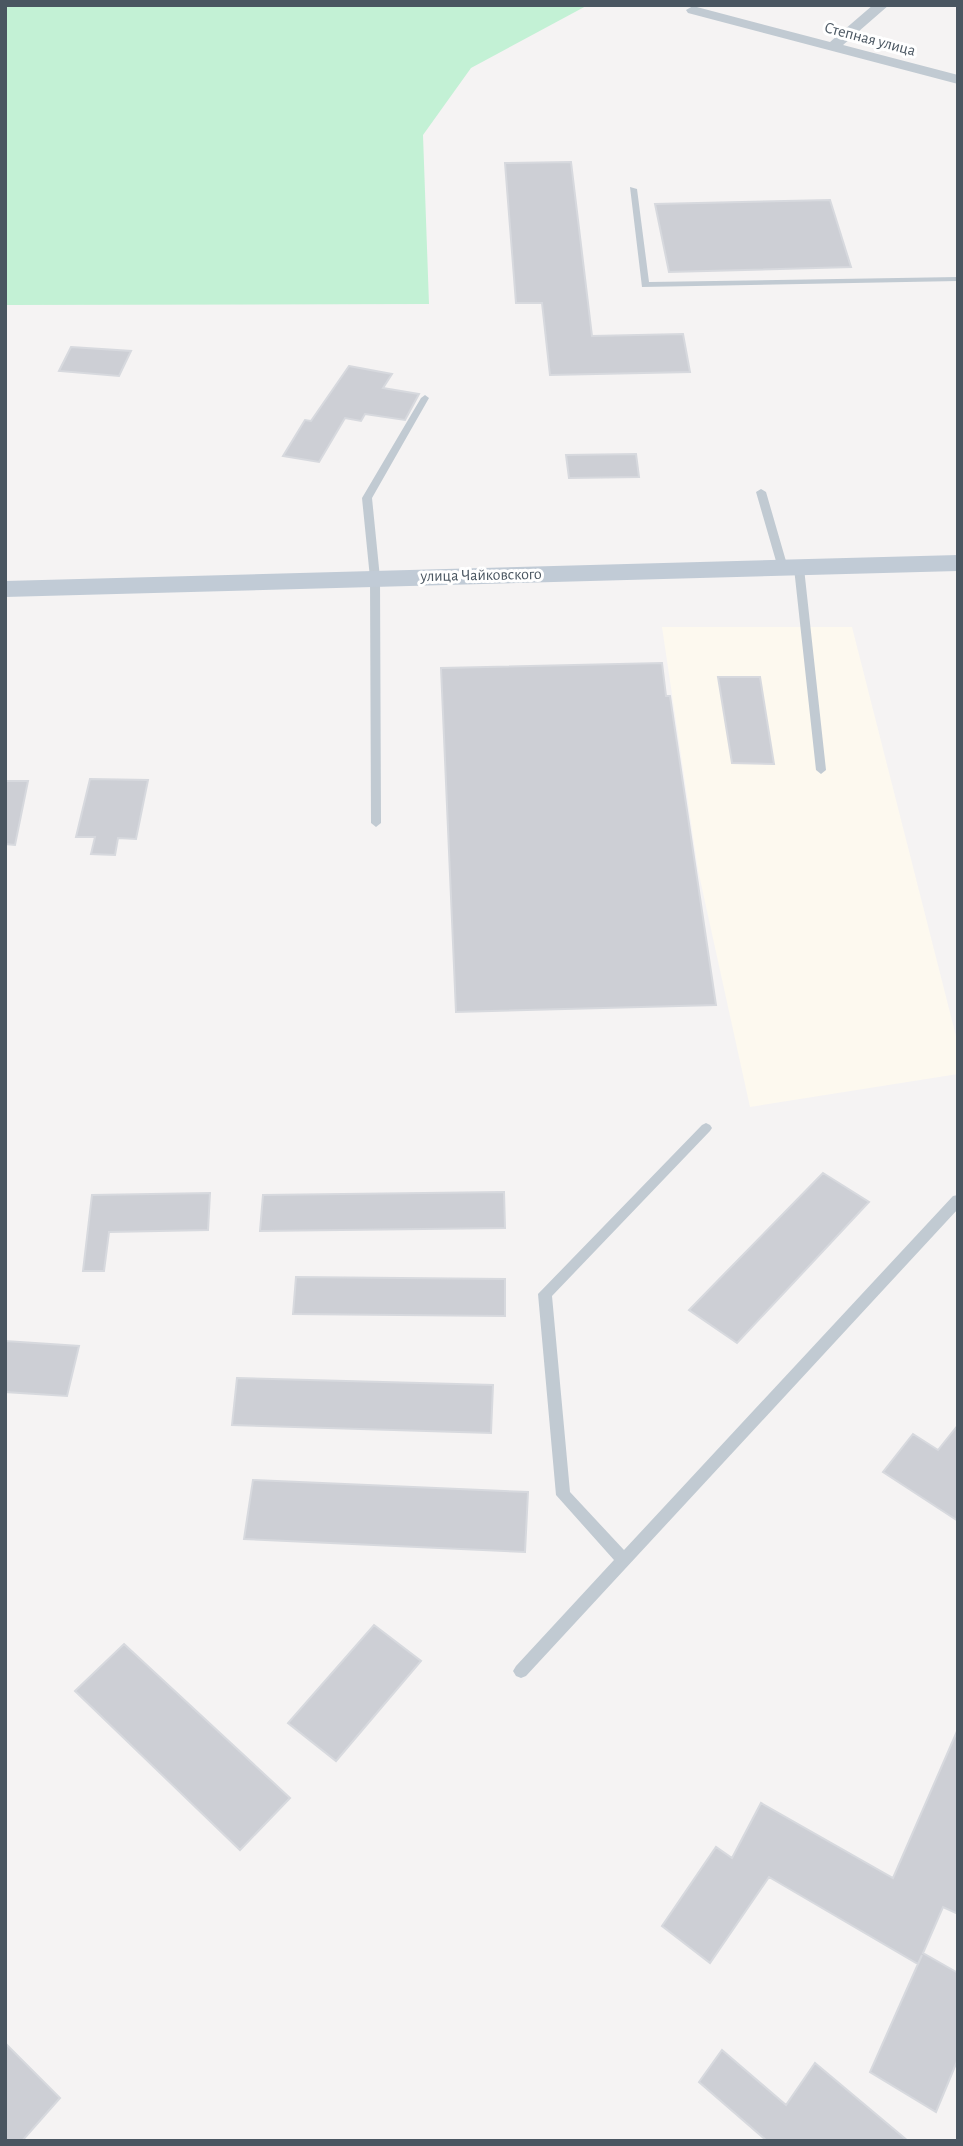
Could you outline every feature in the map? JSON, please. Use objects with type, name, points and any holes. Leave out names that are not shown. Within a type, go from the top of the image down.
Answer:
[{"type":"main road","name":"улица Чайковского","points":[[5,590],[958,563]]},
{"type":"street","points":[[833,47],[882,5]]},
{"type":"street","name":"Степная улица","points":[[696,7],[958,80]]},
{"type":"lane","points":[[633,189],[645,285],[958,279]]},
{"type":"lane","points":[[376,823],[375,578],[367,498],[425,398]]},
{"type":"lane","points":[[761,492],[791,568],[821,770]]},
{"type":"lane","points":[[623,1559],[563,1495],[545,1294],[706,1128]]},
{"type":"lane","points":[[521,1671],[958,1200]]},
{"type":"shaded area","points":[[662,627],[852,627],[958,1044],[958,1074],[750,1107],[698,870]]},
{"type":"green space","points":[[5,5],[588,5],[471,68],[423,135],[429,304],[5,305]]},
{"type":"building","points":[[571,162],[592,336],[683,334],[690,372],[550,375],[542,303],[516,303],[505,163]]},
{"type":"building","points":[[830,200],[851,267],[669,272],[655,204]]},
{"type":"building","points":[[71,347],[131,351],[119,376],[59,371]]},
{"type":"building","points":[[349,366],[392,374],[383,388],[419,394],[405,420],[365,414],[361,421],[345,418],[319,462],[283,456],[305,420],[311,421]]},
{"type":"building","points":[[636,454],[639,477],[569,478],[566,455]]},
{"type":"building","points":[[662,663],[666,696],[670,696],[716,1005],[456,1012],[441,668]]},
{"type":"building","points":[[718,677],[760,677],[774,764],[732,763]]},
{"type":"building","points":[[90,779],[148,780],[136,839],[118,838],[115,855],[91,854],[95,837],[76,837]]},
{"type":"building","points":[[5,781],[28,781],[15,845],[5,844]]},
{"type":"building","points":[[823,1173],[869,1202],[737,1343],[689,1310]]},
{"type":"building","points":[[504,1192],[505,1228],[260,1231],[263,1195]]},
{"type":"building","points":[[210,1193],[208,1230],[109,1232],[104,1271],[83,1271],[92,1195]]},
{"type":"building","points":[[296,1277],[505,1279],[505,1316],[293,1314]]},
{"type":"building","points":[[5,1341],[79,1346],[67,1396],[5,1392]]},
{"type":"building","points":[[237,1378],[493,1385],[491,1433],[232,1425]]},
{"type":"building","points":[[958,1425],[958,1521],[883,1472],[913,1434],[938,1450]]},
{"type":"building","points":[[253,1480],[528,1492],[525,1552],[244,1539]]},
{"type":"building","points":[[374,1625],[421,1661],[336,1761],[288,1723]]},
{"type":"building","points":[[124,1644],[290,1798],[240,1850],[75,1691]]},
{"type":"building","points":[[958,1729],[958,1914],[943,1907],[923,1953],[958,1973],[958,2059],[936,2112],[870,2072],[918,1964],[769,1877],[710,1963],[662,1926],[716,1847],[732,1858],[761,1803],[893,1878]]},
{"type":"building","points":[[5,2043],[60,2098],[22,2141],[5,2141]]},
{"type":"building","points":[[722,2050],[786,2105],[815,2063],[908,2141],[767,2141],[699,2082]]}]
